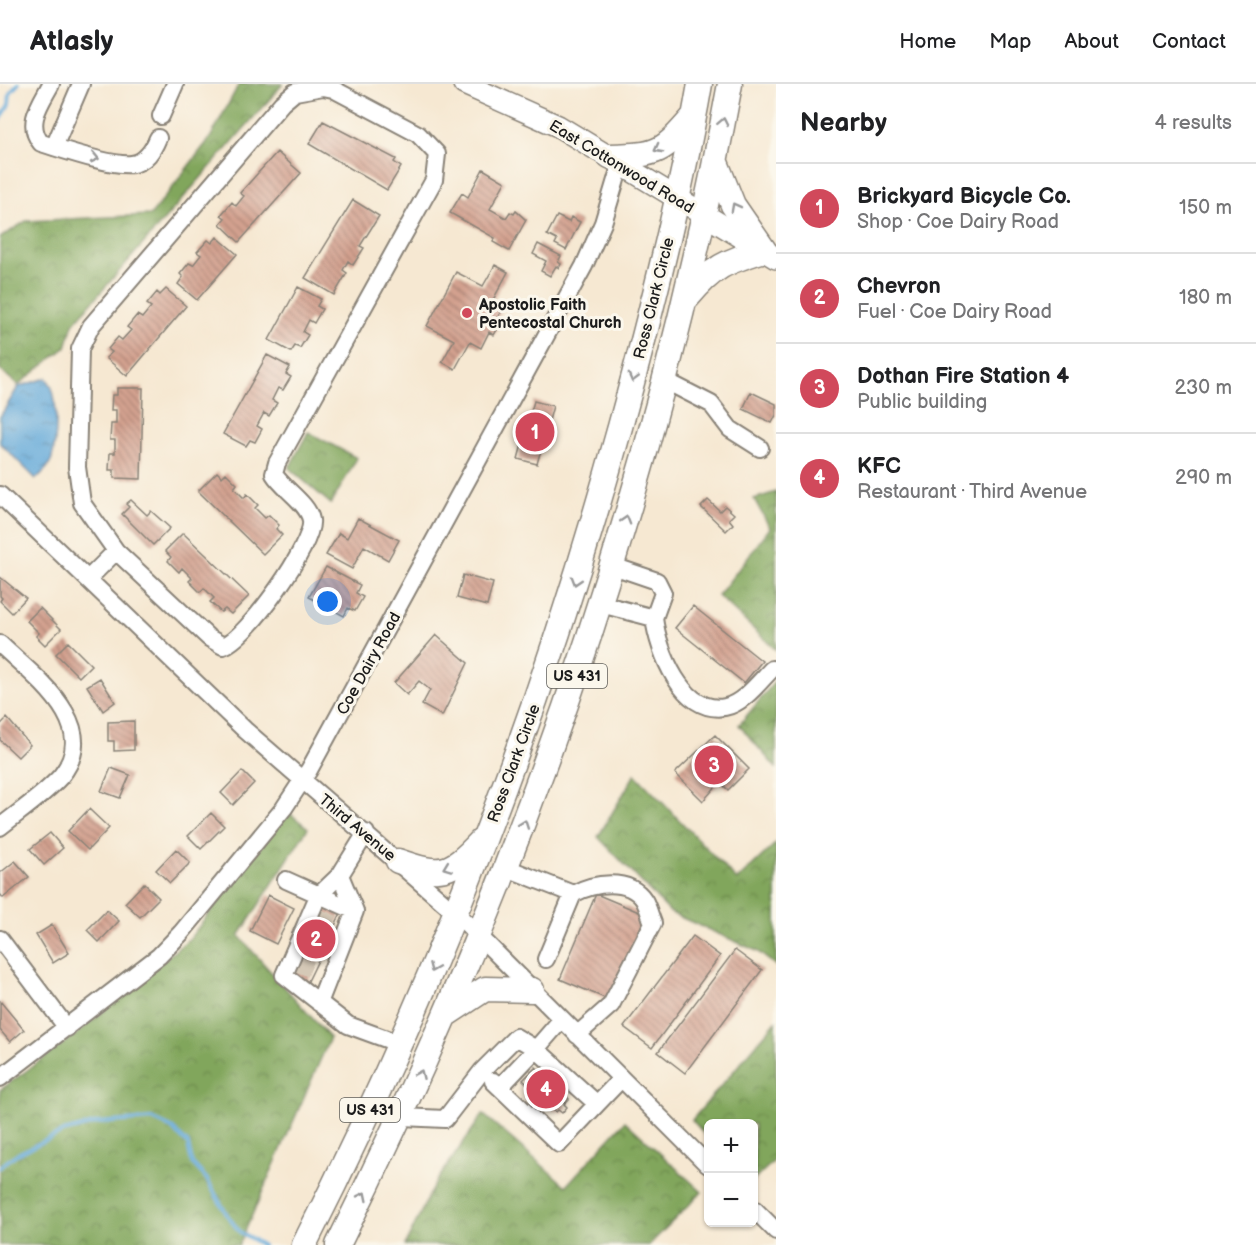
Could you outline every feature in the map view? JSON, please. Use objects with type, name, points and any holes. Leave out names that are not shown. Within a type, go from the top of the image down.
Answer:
[{"type":"highway","name":"Ross Clark Circle","points":[[304,1245],[400,1044],[457,914],[565,614],[625,410],[678,199],[700,84]]},
{"type":"highway","name":"Ross Clark Circle","points":[[338,1245],[402,1117],[480,938],[598,615],[666,381],[704,216],[730,84]]},
{"type":"highway","points":[[616,159],[648,155],[660,150],[694,116]]},
{"type":"highway","points":[[685,300],[706,276],[720,265],[770,254],[733,205],[715,160]]},
{"type":"highway","points":[[565,614],[598,615]]},
{"type":"highway","points":[[398,861],[429,872],[447,869],[465,858],[487,835]]},
{"type":"highway","points":[[447,1014],[485,989],[532,990]]},
{"type":"main road","name":"East Cottonwood Road","points":[[464,84],[558,126],[770,254]]},
{"type":"street","points":[[51,84],[33,123],[35,136],[41,143],[132,164],[145,158],[158,138]]},
{"type":"street","points":[[54,147],[81,84]]},
{"type":"street","points":[[161,116],[175,84]]},
{"type":"street","points":[[309,88],[333,89],[418,134],[437,154],[434,180],[277,463],[274,474],[280,484],[306,510],[311,521],[309,534],[271,600],[231,644],[224,646],[215,644],[116,551],[89,516],[78,490],[80,349],[92,326],[282,103],[295,92],[309,88]]},
{"type":"street","name":"Coe Dairy Road","points":[[0,1078],[159,956],[182,933],[284,808],[303,781],[584,266],[603,223],[616,159]]},
{"type":"street","points":[[666,381],[711,404],[730,429],[760,448]]},
{"type":"street","name":"Third Avenue","points":[[0,495],[245,730],[457,914],[704,1161]]},
{"type":"street","points":[[88,579],[116,551]]},
{"type":"street","points":[[613,566],[657,581],[662,587],[663,593],[654,618],[656,633],[674,677],[682,689],[704,704],[725,707],[734,704],[772,669]]},
{"type":"street","points":[[598,615],[654,618]]},
{"type":"street","points":[[0,644],[63,706],[71,723],[74,743],[70,760],[60,776],[0,827]]},
{"type":"street","points":[[366,833],[340,875],[318,896],[308,929],[284,975],[348,1025],[400,1044]]},
{"type":"street","points":[[507,868],[573,894]]},
{"type":"street","points":[[340,875],[355,911]]},
{"type":"street","points":[[286,880],[355,911]]},
{"type":"street","points":[[546,959],[573,894],[588,885],[609,884],[628,888],[643,899],[653,923],[611,1005],[577,1035]]},
{"type":"street","points":[[319,1003],[329,977],[336,940],[355,911]]},
{"type":"street","points":[[0,939],[67,1028]]},
{"type":"street","points":[[313,970],[329,977]]},
{"type":"street","points":[[500,1087],[540,1053],[562,1020]]},
{"type":"street","points":[[402,1117],[446,1119],[482,1071],[516,1037],[540,1053],[597,1104]]},
{"type":"street","points":[[540,1053],[548,1071],[576,1098],[577,1104],[573,1116],[552,1136]]},
{"type":"street","points":[[482,1071],[560,1144],[621,1079]]},
{"type":"street","points":[[758,1214],[776,1231]]},
{"type":"green space","points":[[239,84],[283,84],[73,324],[66,347],[18,385],[0,370],[0,238],[26,221],[151,215],[210,138]]},
{"type":"green space","points":[[308,432],[357,458],[331,504],[289,468]]},
{"type":"green space","points":[[776,492],[776,650],[718,596],[770,528],[754,499]]},
{"type":"green space","points":[[776,680],[776,768],[739,725]]},
{"type":"green space","points":[[635,774],[737,880],[776,843],[776,966],[757,951],[671,913],[598,837]]},
{"type":"green space","points":[[288,812],[308,828],[239,936],[330,1038],[239,1245],[0,1245],[0,1090],[74,1036],[190,938]]},
{"type":"green space","points":[[776,1021],[776,1159],[758,1176],[758,1119],[704,1119],[704,1134],[692,1120]]},
{"type":"green space","points":[[483,1114],[566,1186],[625,1121],[702,1192],[649,1245],[405,1245],[434,1185]]},
{"type":"water","points":[[46,378],[54,394],[55,442],[50,464],[36,479],[0,443],[0,417],[18,387]]},
{"type":"building","points":[[323,121],[396,159],[394,162],[401,167],[387,190],[309,144]]},
{"type":"building","points":[[277,152],[301,173],[239,242],[220,224],[225,218],[221,215],[232,202],[236,206],[244,196],[240,193]]},
{"type":"building","points":[[483,169],[505,182],[490,209],[506,218],[510,212],[514,214],[516,211],[526,220],[509,251],[493,242],[495,238],[450,213],[462,193],[468,197]]},
{"type":"building","points":[[353,200],[379,216],[360,246],[364,248],[353,265],[348,261],[343,270],[347,273],[334,295],[305,278]]},
{"type":"building","points":[[557,216],[569,222],[571,217],[580,222],[566,250],[555,244],[557,240],[547,235]]},
{"type":"building","points":[[217,237],[237,254],[197,300],[178,284],[183,277],[180,274],[189,263],[193,265],[201,255],[197,252],[208,240],[212,243]]},
{"type":"building","points":[[538,244],[561,256],[558,262],[561,264],[559,268],[556,266],[550,276],[541,271],[546,261],[533,254]]},
{"type":"building","name":"Apostolic Faith Pentecostal Church","points":[[495,265],[508,272],[493,300],[504,306],[496,321],[501,323],[494,335],[489,332],[481,348],[470,342],[455,369],[442,362],[454,340],[427,326],[456,272],[483,286]]},
{"type":"building","points":[[298,287],[321,299],[317,306],[322,309],[314,323],[309,320],[303,332],[308,335],[300,348],[295,346],[291,352],[269,340]]},
{"type":"building","points":[[166,289],[186,306],[127,376],[106,358],[112,352],[108,349],[118,337],[122,340],[131,330],[127,327],[137,315],[142,318],[151,307],[147,304],[157,292],[160,295]]},
{"type":"building","points":[[267,355],[290,367],[286,374],[291,377],[283,390],[278,388],[272,400],[277,403],[269,416],[264,413],[257,426],[262,429],[255,442],[250,440],[246,446],[223,434]]},
{"type":"building","points":[[117,388],[143,388],[141,479],[114,478],[114,470],[109,470],[110,453],[115,453],[115,440],[110,440],[111,424],[116,424],[116,410],[111,410],[112,395],[117,395]]},
{"type":"building","points":[[751,392],[776,404],[776,415],[772,423],[743,409]]},
{"type":"building","points":[[534,401],[553,406],[537,464],[518,459]]},
{"type":"building","points":[[217,472],[222,477],[226,473],[237,484],[234,488],[244,498],[247,494],[258,505],[255,508],[265,518],[269,515],[279,525],[276,529],[282,535],[263,554],[198,491]]},
{"type":"building","points":[[131,500],[147,515],[151,511],[170,528],[153,545],[122,514],[129,507],[126,504]]},
{"type":"building","points":[[708,500],[720,511],[725,506],[734,514],[729,519],[733,524],[726,531],[701,507]]},
{"type":"building","points":[[358,518],[399,540],[388,560],[364,546],[352,569],[326,555],[339,533],[347,538]]},
{"type":"building","points":[[183,533],[249,596],[231,614],[225,609],[221,612],[210,602],[214,598],[204,588],[200,592],[189,581],[192,578],[182,568],[179,572],[168,561],[171,557],[165,551]]},
{"type":"building","points":[[326,567],[360,585],[356,593],[363,597],[355,611],[348,608],[344,616],[309,597]]},
{"type":"building","points":[[463,575],[493,583],[487,606],[457,598]]},
{"type":"building","points":[[0,577],[26,598],[12,613],[0,601],[2,598],[0,596]]},
{"type":"building","points":[[693,606],[762,661],[744,683],[675,628]]},
{"type":"building","points":[[40,608],[61,629],[45,645],[36,636],[39,633],[27,621]]},
{"type":"building","points":[[436,635],[468,663],[442,716],[422,705],[430,690],[419,681],[407,695],[394,683]]},
{"type":"building","points":[[68,642],[91,665],[79,677],[56,654]]},
{"type":"building","points":[[100,678],[115,702],[103,711],[87,686]]},
{"type":"building","points":[[7,718],[30,745],[18,757],[0,740],[0,725]]},
{"type":"building","points":[[134,721],[134,750],[114,751],[114,741],[108,741],[108,722]]},
{"type":"building","points":[[715,735],[749,769],[728,790],[720,782],[703,801],[675,773]]},
{"type":"building","points":[[111,768],[130,775],[120,798],[101,791]]},
{"type":"building","points":[[242,771],[254,783],[233,805],[221,793]]},
{"type":"building","points":[[89,809],[109,828],[88,850],[68,831]]},
{"type":"building","points":[[211,813],[224,826],[201,849],[188,836]]},
{"type":"building","points":[[50,833],[63,848],[44,865],[30,849]]},
{"type":"building","points":[[176,849],[190,863],[170,883],[156,870]]},
{"type":"building","points":[[15,861],[29,877],[3,898],[0,894],[0,873]]},
{"type":"building","points":[[144,883],[159,898],[140,917],[125,903]]},
{"type":"building","points":[[596,894],[646,915],[609,1000],[560,979]]},
{"type":"building","points":[[268,895],[294,908],[276,944],[250,931]]},
{"type":"building","points":[[325,905],[341,913],[307,983],[290,975]]},
{"type":"building","points":[[107,910],[119,921],[99,942],[87,930]]},
{"type":"building","points":[[52,925],[69,953],[53,963],[36,935]]},
{"type":"building","points":[[693,936],[720,956],[652,1048],[624,1027]]},
{"type":"building","points":[[735,950],[762,970],[685,1073],[658,1052]]},
{"type":"building","points":[[0,1001],[24,1030],[10,1042],[0,1030]]},
{"type":"building","points":[[536,1067],[569,1099],[564,1104],[567,1107],[562,1113],[558,1110],[556,1112],[523,1080]]},
{"type":"waterway","points":[[0,121],[9,104],[10,93],[18,84]]},
{"type":"waterway","points":[[0,1167],[15,1155],[63,1132],[98,1123],[152,1119],[172,1128],[188,1144],[192,1163],[206,1178],[229,1218],[240,1232],[262,1245]]},
{"type":"tunnel","points":[[319,917],[336,924]]},
{"type":"tunnel","points":[[312,930],[329,938]]},
{"type":"tunnel","points":[[305,944],[322,951]]},
{"type":"tunnel","points":[[296,963],[313,970]]},
{"type":"place","name":"Apostolic Faith Pentecostal Church","points":[[467,313]]},
{"type":"place","name":"Brickyard Bicycle Co.","points":[[535,432]]},
{"type":"place","name":"Dothan Fire Station 4","points":[[714,765]]},
{"type":"place","name":"Chevron","points":[[316,939]]},
{"type":"place","name":"KFC","points":[[546,1089]]}]
